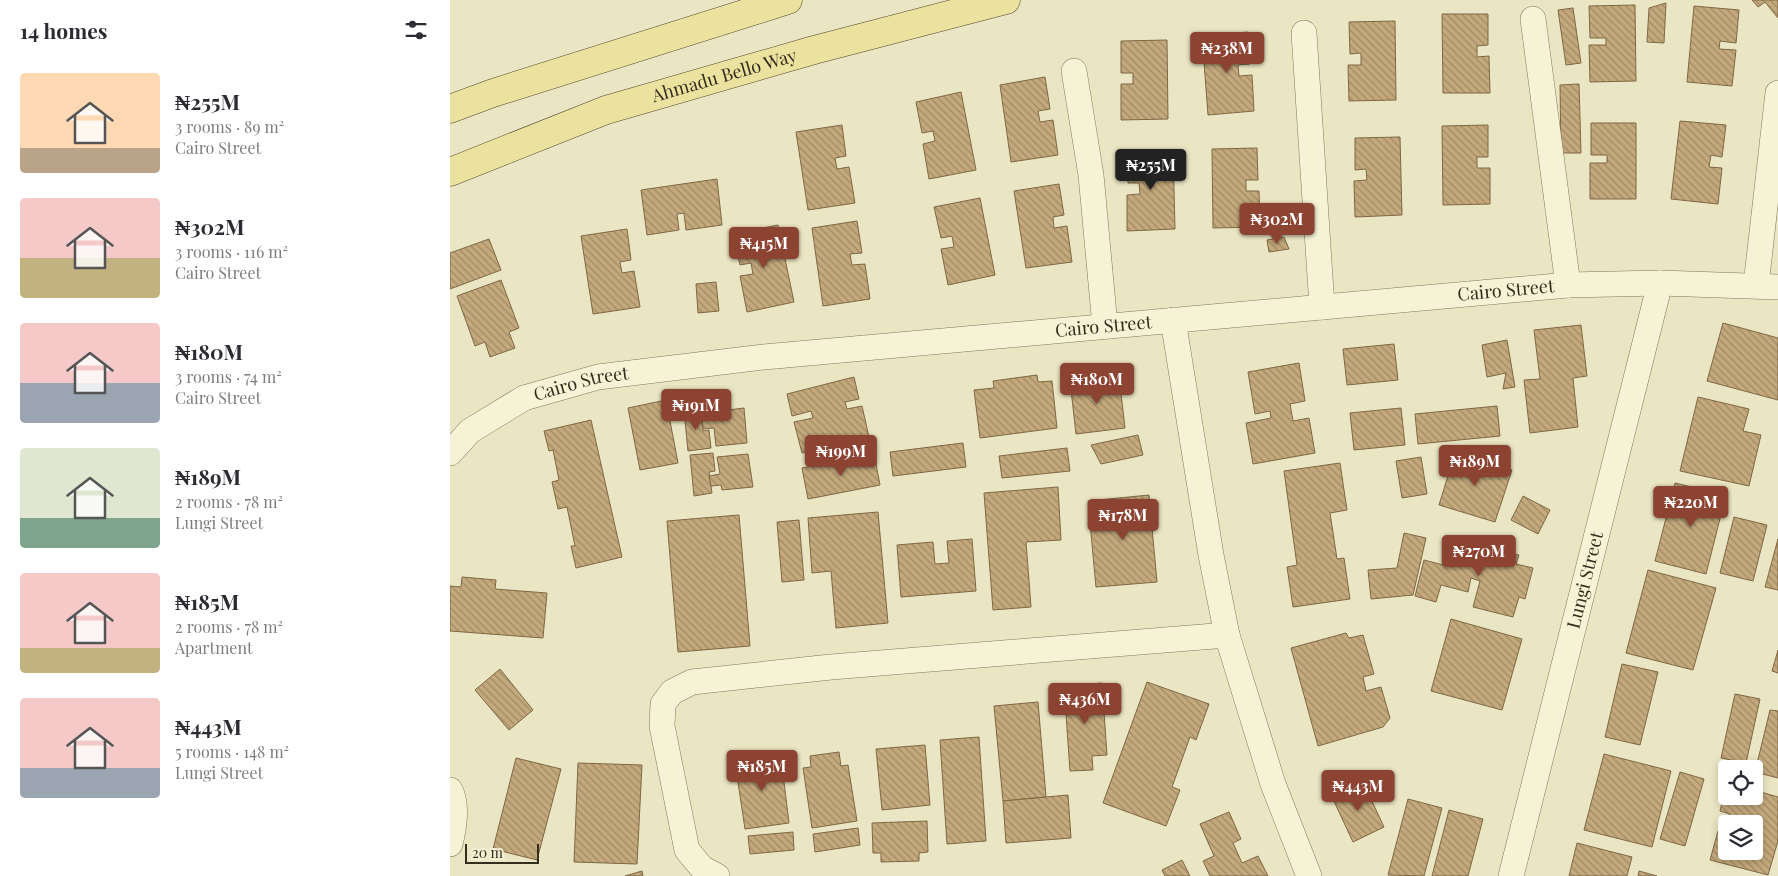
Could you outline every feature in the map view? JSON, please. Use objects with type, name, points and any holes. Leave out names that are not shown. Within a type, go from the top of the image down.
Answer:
[{"type":"main road","points":[[450,109],[493,92],[788,0]]},
{"type":"main road","name":"Ahmadu Bello Way","points":[[450,172],[606,110],[814,50],[1006,0]]},
{"type":"street","points":[[1533,19],[1568,286]]},
{"type":"street","points":[[1304,33],[1322,306]]},
{"type":"street","points":[[1074,71],[1091,175],[1105,326]]},
{"type":"street","points":[[1767,286],[1778,93]]},
{"type":"street","name":"Cairo Street","points":[[450,453],[470,431],[524,398],[598,377],[764,356],[1568,286],[1660,284],[1767,286]]},
{"type":"street","name":"Lungi Street","points":[[1511,876],[1660,284]]},
{"type":"street","points":[[1173,320],[1211,555],[1227,635],[1273,784],[1309,876]]},
{"type":"street","points":[[717,876],[702,868],[687,850],[662,726],[663,704],[672,692],[692,682],[841,666],[1227,635]]},
{"type":"street","points":[[450,790],[453,796],[454,826],[450,844]]},
{"type":"building","points":[[1752,0],[1778,0],[1778,18],[1765,2],[1758,7]]},
{"type":"building","points":[[1666,3],[1664,43],[1647,42],[1649,8]]},
{"type":"building","points":[[1635,5],[1636,81],[1590,82],[1589,45],[1606,45],[1606,38],[1590,38],[1589,6]]},
{"type":"building","points":[[1694,6],[1739,10],[1736,43],[1720,41],[1719,49],[1736,50],[1732,86],[1687,82]]},
{"type":"building","points":[[1573,8],[1581,63],[1566,65],[1558,10]]},
{"type":"building","points":[[1442,14],[1488,14],[1488,45],[1477,46],[1477,57],[1489,56],[1490,93],[1443,93]]},
{"type":"building","points":[[1395,21],[1396,100],[1349,101],[1348,65],[1361,65],[1361,53],[1350,54],[1349,22]]},
{"type":"building","points":[[1248,32],[1250,64],[1238,65],[1239,76],[1252,75],[1254,111],[1208,115],[1202,36]]},
{"type":"building","points":[[1167,40],[1168,119],[1121,120],[1121,84],[1133,84],[1133,73],[1121,73],[1121,41]]},
{"type":"building","points":[[1045,77],[1050,109],[1038,111],[1040,122],[1053,120],[1058,155],[1011,162],[1000,85]]},
{"type":"building","points":[[1579,84],[1581,153],[1561,153],[1560,85]]},
{"type":"building","points":[[961,92],[976,170],[929,179],[923,144],[935,141],[933,131],[922,133],[916,102]]},
{"type":"building","points":[[1680,121],[1726,125],[1722,157],[1711,155],[1709,167],[1722,168],[1718,204],[1671,199]]},
{"type":"building","points":[[1591,123],[1636,123],[1636,199],[1590,199],[1590,163],[1607,163],[1607,155],[1591,155]]},
{"type":"building","points":[[842,125],[846,156],[835,158],[837,169],[849,167],[855,203],[808,210],[796,132]]},
{"type":"building","points":[[1488,125],[1488,157],[1477,157],[1477,168],[1490,168],[1490,204],[1443,205],[1442,126]]},
{"type":"building","points":[[1400,137],[1402,215],[1355,217],[1354,181],[1367,180],[1366,169],[1355,170],[1355,138]]},
{"type":"building","points":[[1257,148],[1258,180],[1246,180],[1246,191],[1259,191],[1260,227],[1213,228],[1212,149]]},
{"type":"building","points":[[1173,150],[1175,229],[1127,231],[1127,195],[1140,194],[1139,183],[1128,183],[1127,151]]},
{"type":"building","points":[[717,179],[722,225],[686,230],[684,213],[677,214],[679,230],[647,235],[641,190]]},
{"type":"building","points":[[1059,184],[1064,215],[1053,217],[1054,228],[1067,226],[1072,262],[1026,268],[1014,191]]},
{"type":"building","points":[[980,198],[995,275],[948,285],[941,249],[954,247],[952,236],[941,238],[934,207]]},
{"type":"building","points":[[857,221],[862,253],[850,254],[852,265],[865,264],[870,299],[823,306],[812,228]]},
{"type":"building","points":[[778,225],[794,302],[747,312],[740,276],[753,274],[751,263],[740,265],[733,234]]},
{"type":"building","points":[[627,229],[631,260],[620,262],[622,273],[634,271],[640,307],[593,314],[581,236]]},
{"type":"building","points":[[1284,237],[1289,249],[1269,252],[1267,240]]},
{"type":"building","points":[[489,239],[501,270],[450,289],[450,253]]},
{"type":"building","points":[[501,280],[519,328],[509,332],[515,348],[490,357],[485,342],[475,346],[457,296]]},
{"type":"building","points":[[716,282],[719,311],[698,313],[696,284]]},
{"type":"building","points":[[1723,323],[1778,338],[1778,400],[1707,381]]},
{"type":"building","points":[[1581,325],[1587,376],[1573,378],[1578,427],[1530,433],[1524,380],[1540,379],[1534,330]]},
{"type":"building","points":[[1507,340],[1515,387],[1503,389],[1506,373],[1487,377],[1482,345]]},
{"type":"building","points":[[1394,344],[1398,380],[1347,385],[1343,349]]},
{"type":"building","points":[[1299,363],[1305,401],[1290,404],[1293,421],[1309,418],[1315,453],[1253,464],[1246,423],[1271,418],[1270,411],[1255,414],[1248,372]]},
{"type":"building","points":[[1037,375],[1038,382],[1052,381],[1057,428],[980,438],[974,390],[994,388],[993,381]]},
{"type":"building","points":[[1119,376],[1125,428],[1076,434],[1070,381]]},
{"type":"building","points":[[854,377],[859,399],[845,402],[847,409],[862,406],[869,437],[802,453],[794,422],[813,418],[811,411],[792,416],[787,394]]},
{"type":"building","points":[[1698,397],[1749,409],[1743,431],[1761,435],[1749,486],[1680,471]]},
{"type":"building","points":[[666,400],[678,463],[640,470],[628,408]]},
{"type":"building","points":[[1497,406],[1500,436],[1418,444],[1415,414]]},
{"type":"building","points":[[744,408],[747,443],[716,446],[714,428],[703,429],[702,419],[713,418],[712,412]]},
{"type":"building","points":[[1401,408],[1405,445],[1354,450],[1350,413]]},
{"type":"building","points":[[701,409],[703,431],[709,430],[711,448],[688,451],[684,411]]},
{"type":"building","points":[[591,420],[622,557],[576,568],[571,546],[575,546],[567,507],[558,509],[552,482],[559,480],[553,450],[549,451],[544,431]]},
{"type":"building","points":[[1138,435],[1143,455],[1101,464],[1091,445]]},
{"type":"building","points":[[963,443],[966,467],[893,476],[890,452]]},
{"type":"building","points":[[1067,448],[1070,471],[1002,478],[999,456]]},
{"type":"building","points":[[713,453],[715,471],[709,472],[712,493],[694,496],[690,455]]},
{"type":"building","points":[[1455,453],[1512,470],[1495,522],[1439,505]]},
{"type":"building","points":[[748,454],[753,487],[722,490],[721,485],[711,486],[709,476],[720,474],[717,457]]},
{"type":"building","points":[[874,454],[880,485],[808,499],[802,468]]},
{"type":"building","points":[[1421,457],[1427,494],[1402,498],[1396,461]]},
{"type":"building","points":[[1340,463],[1347,510],[1330,513],[1337,559],[1344,558],[1350,599],[1293,607],[1287,567],[1297,565],[1284,471]]},
{"type":"building","points":[[1675,483],[1726,495],[1706,574],[1655,561]]},
{"type":"building","points":[[1058,487],[1061,540],[1026,542],[1031,607],[993,610],[984,493]]},
{"type":"building","points":[[1149,495],[1157,582],[1096,587],[1088,501]]},
{"type":"building","points":[[1523,496],[1550,510],[1538,534],[1511,520]]},
{"type":"building","points":[[878,512],[888,623],[836,628],[831,571],[812,573],[808,518]]},
{"type":"building","points":[[739,515],[750,646],[678,652],[667,521]]},
{"type":"building","points":[[1734,517],[1767,525],[1753,581],[1720,573]]},
{"type":"building","points":[[799,520],[804,580],[782,582],[777,522]]},
{"type":"building","points":[[1404,533],[1426,538],[1413,595],[1371,599],[1368,570],[1397,568]]},
{"type":"building","points":[[972,539],[976,591],[901,597],[897,545],[933,542],[935,564],[949,563],[947,541]]},
{"type":"building","points":[[1454,539],[1519,555],[1516,564],[1533,568],[1525,599],[1519,597],[1513,617],[1473,607],[1480,581],[1471,578],[1468,592],[1441,585],[1436,602],[1415,596],[1424,560],[1447,566]]},
{"type":"building","points":[[1778,539],[1778,590],[1765,587]]},
{"type":"building","points":[[1648,570],[1716,588],[1693,670],[1626,653]]},
{"type":"building","points":[[462,577],[496,580],[495,589],[547,593],[543,638],[450,631],[450,586],[461,587]]},
{"type":"building","points":[[1451,619],[1522,639],[1502,710],[1431,691]]},
{"type":"building","points":[[1346,633],[1349,638],[1363,635],[1374,674],[1363,677],[1366,691],[1381,687],[1390,718],[1383,727],[1318,746],[1291,648]]},
{"type":"building","points":[[1778,650],[1778,673],[1772,671]]},
{"type":"building","points":[[1622,664],[1658,672],[1640,745],[1605,737]]},
{"type":"building","points":[[500,669],[533,710],[509,730],[475,690]]},
{"type":"building","points":[[1147,682],[1209,704],[1196,740],[1190,737],[1172,787],[1180,790],[1166,826],[1103,803]]},
{"type":"building","points":[[1102,683],[1107,755],[1092,756],[1093,770],[1070,771],[1064,686]]},
{"type":"building","points":[[1735,694],[1760,699],[1747,760],[1721,758]]},
{"type":"building","points":[[1038,702],[1046,797],[1003,801],[994,706]]},
{"type":"building","points":[[1770,710],[1778,711],[1778,778],[1763,774],[1763,760],[1758,760]]},
{"type":"building","points":[[979,737],[986,841],[947,844],[940,740]]},
{"type":"building","points":[[925,745],[930,805],[882,810],[876,749]]},
{"type":"building","points":[[839,752],[841,766],[848,765],[857,821],[812,828],[803,768],[811,767],[810,756]]},
{"type":"building","points":[[773,753],[775,767],[782,766],[789,823],[745,829],[736,769],[745,767],[744,757]]},
{"type":"building","points":[[1604,754],[1671,771],[1652,847],[1584,830]]},
{"type":"building","points":[[516,758],[561,769],[537,860],[493,849]]},
{"type":"building","points":[[578,763],[642,765],[637,864],[574,862]]},
{"type":"building","points":[[1680,772],[1704,779],[1685,846],[1660,839]]},
{"type":"building","points":[[1363,782],[1384,827],[1353,842],[1332,797]]},
{"type":"building","points":[[1763,793],[1778,797],[1778,841],[1768,875],[1710,860],[1718,831],[1718,860],[1763,860],[1763,815],[1730,815],[1720,811],[1721,805],[1763,805]]},
{"type":"building","points":[[1068,795],[1071,838],[1006,843],[1003,801]]},
{"type":"building","points":[[1408,799],[1442,808],[1424,876],[1388,875]]},
{"type":"building","points":[[1449,810],[1483,819],[1468,876],[1432,876]]},
{"type":"building","points":[[1229,812],[1241,839],[1233,843],[1242,863],[1258,856],[1268,876],[1210,876],[1203,861],[1214,856],[1200,824]]},
{"type":"building","points":[[927,821],[928,852],[919,853],[919,861],[881,862],[881,853],[873,853],[872,823]]},
{"type":"building","points":[[858,828],[860,845],[815,852],[813,834]]},
{"type":"building","points":[[793,832],[794,850],[750,854],[748,836]]},
{"type":"building","points":[[1577,843],[1632,857],[1627,876],[1569,876]]},
{"type":"building","points":[[1182,860],[1190,876],[1165,876],[1162,870]]},
{"type":"building","points":[[642,871],[643,876],[625,876]]},
{"type":"building","points":[[1639,871],[1657,876],[1638,876]]}]
